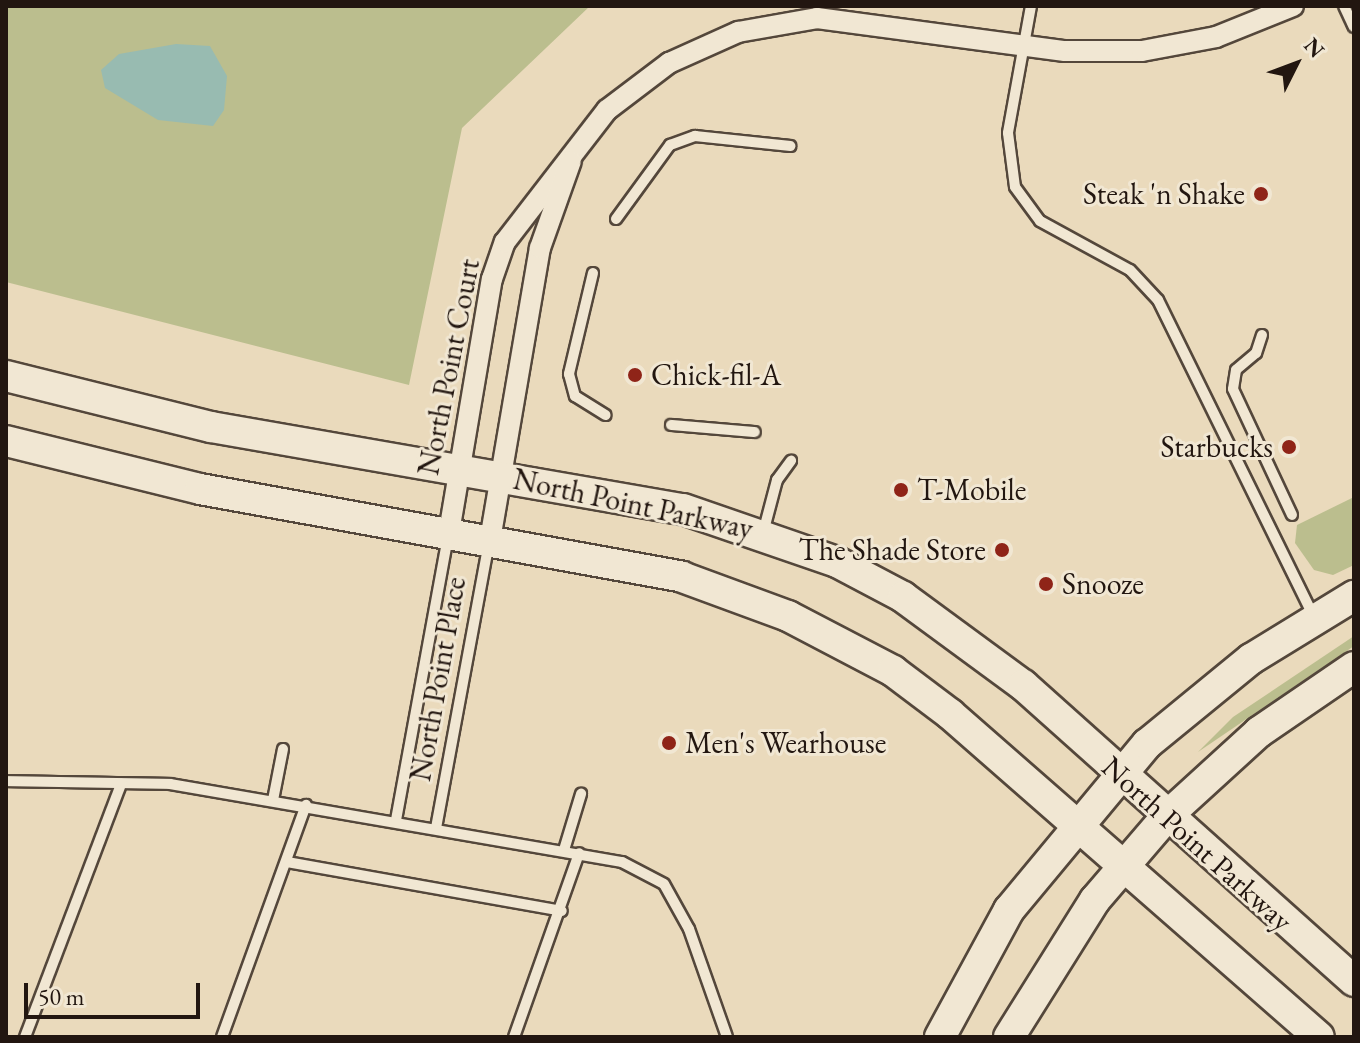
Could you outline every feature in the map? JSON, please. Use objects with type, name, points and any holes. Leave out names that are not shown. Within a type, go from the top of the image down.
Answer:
[{"type":"street","name":"North Point Court","points":[[449,532],[458,468],[505,242],[607,110],[669,63],[772,25],[861,20],[1023,47],[1142,51],[1216,37],[1293,6]]},
{"type":"street","name":"North Point Court","points":[[490,540],[540,248],[580,143]]},
{"type":"street","name":"North Point Parkway","points":[[6,376],[211,427],[683,509],[763,533],[837,562],[963,637],[1354,981]]},
{"type":"street","name":"North Point Parkway","points":[[6,441],[200,489],[449,532],[682,577],[821,631],[921,691],[1319,1037]]},
{"type":"street","points":[[940,1037],[1009,910],[1074,824],[1120,774],[1214,687],[1315,617],[1354,596]]},
{"type":"street","points":[[1009,1037],[1033,990],[1123,866],[1167,816],[1259,732],[1354,667]]},
{"type":"lane","points":[[1031,6],[1008,133],[1015,187],[1040,221],[1130,270],[1158,300],[1315,617]]},
{"type":"lane","points":[[1344,6],[1354,27]]},
{"type":"lane","points":[[616,219],[670,145],[695,136],[790,146]]},
{"type":"lane","points":[[593,273],[569,374],[575,396],[606,415]]},
{"type":"lane","points":[[1262,335],[1256,353],[1236,370],[1233,389],[1292,515]]},
{"type":"lane","points":[[671,425],[755,432]]},
{"type":"lane","points":[[763,533],[777,480],[791,461]]},
{"type":"lane","name":"North Point Place","points":[[396,820],[449,532]]},
{"type":"lane","name":"North Point Place","points":[[436,828],[490,540]]},
{"type":"lane","points":[[273,800],[283,749]]},
{"type":"lane","points":[[6,781],[121,784],[273,800],[622,862],[664,884],[689,929],[727,1037]]},
{"type":"lane","points":[[25,1037],[121,784]]},
{"type":"lane","points":[[564,850],[581,794]]},
{"type":"lane","points":[[222,1037],[306,805]]},
{"type":"lane","points":[[514,1037],[562,911],[579,853]]},
{"type":"lane","points":[[287,862],[562,911]]},
{"type":"green space","points":[[6,6],[590,6],[462,128],[409,385],[6,282]]},
{"type":"green space","points":[[1354,497],[1354,565],[1333,575],[1314,570],[1295,543],[1297,525]]},
{"type":"green space","points":[[1354,636],[1354,646],[1198,752],[1233,717]]},
{"type":"water","points":[[176,44],[210,46],[227,76],[224,110],[213,126],[158,120],[105,88],[101,70],[119,54]]},
{"type":"place","name":"Steak 'n Shake","points":[[1261,194]]},
{"type":"place","name":"Chick-fil-A","points":[[635,375]]},
{"type":"place","name":"Starbucks","points":[[1289,447]]},
{"type":"place","name":"T-Mobile","points":[[901,490]]},
{"type":"place","name":"The Shade Store","points":[[1002,550]]},
{"type":"place","name":"Snooze","points":[[1046,584]]},
{"type":"place","name":"Men's Wearhouse","points":[[669,743]]}]
